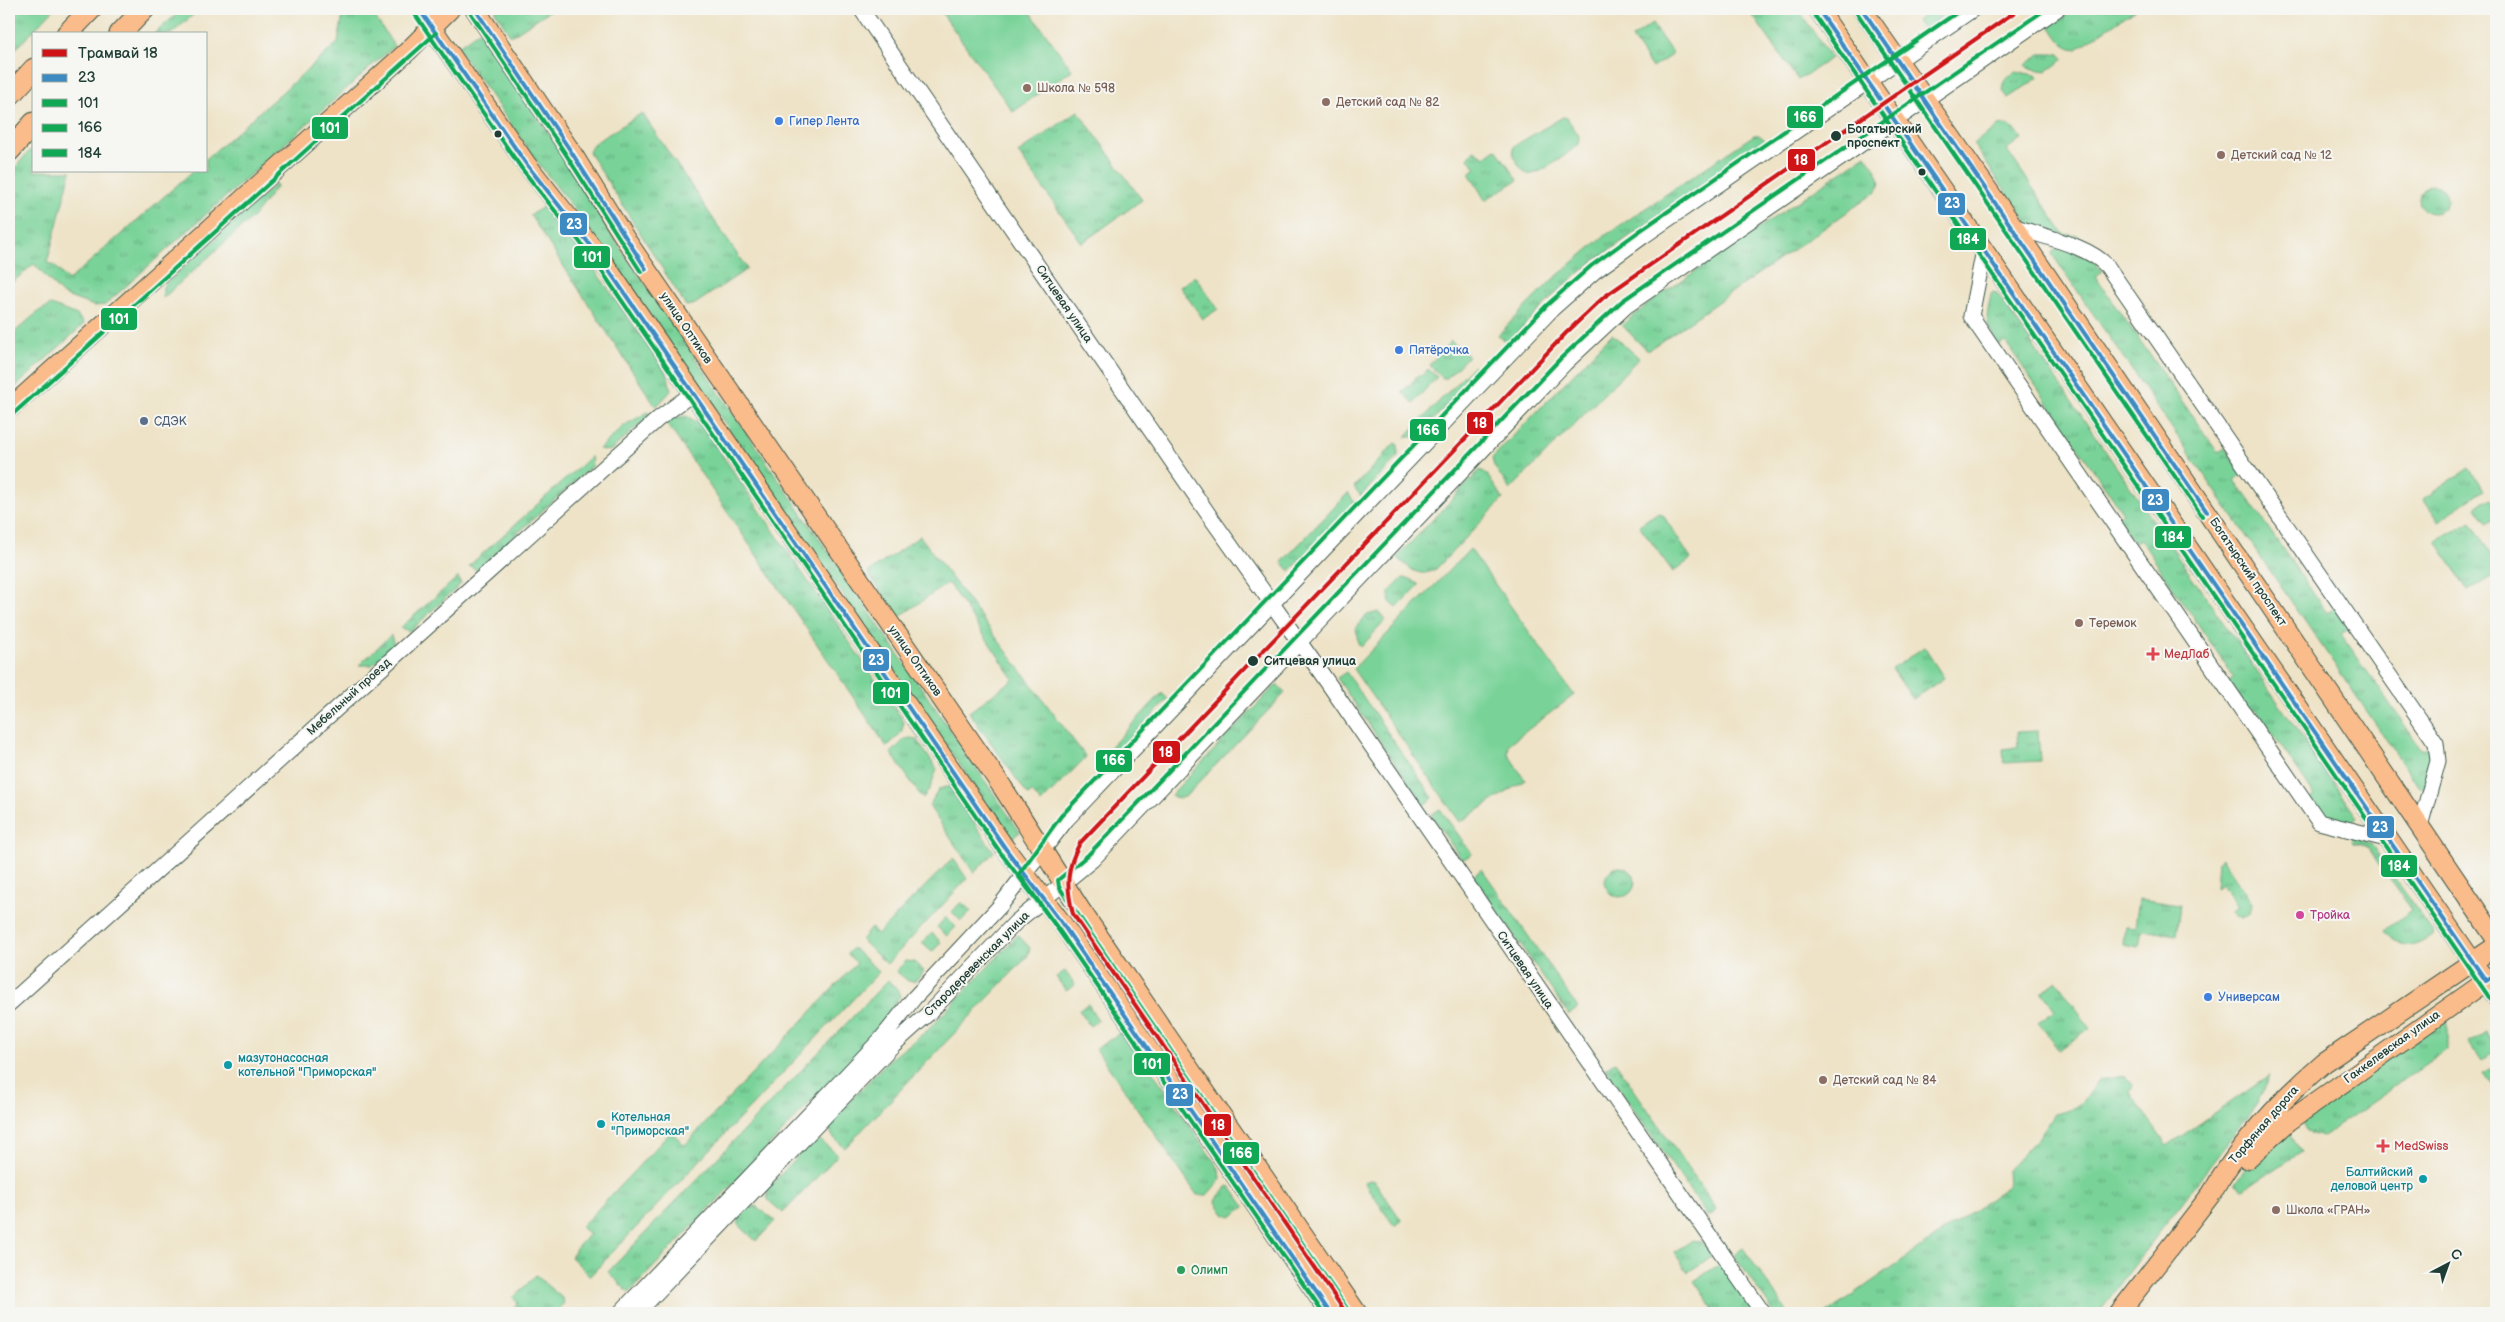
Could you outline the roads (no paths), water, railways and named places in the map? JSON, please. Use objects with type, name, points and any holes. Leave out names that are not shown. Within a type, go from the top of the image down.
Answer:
[{"type":"highway","points":[[69,32],[91,9]]},
{"type":"highway","points":[[122,32],[144,9]]},
{"type":"highway","points":[[9,96],[32,71]]},
{"type":"highway","points":[[9,151],[32,125]]},
{"type":"main road","points":[[9,409],[432,28],[450,9]]},
{"type":"main road","name":"улица Оптиков","points":[[475,9],[570,150],[636,255],[1357,1313]]},
{"type":"main road","points":[[1818,9],[2473,962],[2493,984]]},
{"type":"main road","name":"Богатырский проспект","points":[[1862,9],[2013,226],[2496,939]]},
{"type":"main road","points":[[432,28],[527,165],[599,256],[1330,1313]]},
{"type":"main road","name":"Гаккелевская улица","points":[[2324,1063],[2496,946]]},
{"type":"main road","name":"Гаккелевская улица","points":[[2290,1121],[2493,984]]},
{"type":"main road","name":"Торфяная дорога","points":[[2119,1313],[2212,1192],[2231,1162],[2276,1108],[2324,1063]]},
{"type":"main road","name":"Торфяная дорога","points":[[2212,1192],[2264,1142],[2290,1121]]},
{"type":"street","points":[[419,9],[432,28]]},
{"type":"street","name":"Ситцевая улица","points":[[862,9],[1763,1313]]},
{"type":"street","name":"Стародеревенская улица","points":[[620,1313],[882,1038],[914,998],[1000,906],[1066,820],[1552,309],[1595,271],[1973,9]]},
{"type":"street","name":"Стародеревенская улица","points":[[637,1313],[892,1046],[930,1012],[1016,922],[1098,853],[1565,363],[1626,306],[2057,9]]},
{"type":"street","points":[[2013,226],[2082,249],[2096,255],[2107,266],[2436,743],[2438,761],[2420,826]]},
{"type":"street","points":[[1984,250],[1972,316],[2319,822],[2390,840]]},
{"type":"street","name":"Мебельный проезд","points":[[9,1004],[658,419],[693,393]]},
{"type":"tram line","name":"18","points":[[1346,1313],[1073,914],[1068,886],[1075,852],[1080,843],[1566,333],[1604,297],[2019,9]]},
{"type":"place","name":"Школа № 598","points":[[1027,88]]},
{"type":"place","name":"Детский сад № 82","points":[[1326,102]]},
{"type":"place","name":"Гипер Лента","points":[[779,121]]},
{"type":"place","name":"Богатырский проспект","points":[[1836,136]]},
{"type":"place","name":"Детский сад № 12","points":[[2221,155]]},
{"type":"place","name":"Пятёрочка","points":[[1399,350]]},
{"type":"place","name":"СДЭК","points":[[144,421]]},
{"type":"place","name":"Теремок","points":[[2079,623]]},
{"type":"place","name":"МедЛаб","points":[[2153,654]]},
{"type":"place","name":"Ситцевая улица","points":[[1253,661]]},
{"type":"place","name":"Тройка","points":[[2300,915]]},
{"type":"place","name":"Универсам","points":[[2208,997]]},
{"type":"place","name":"мазутонасосная котельной \"Приморская\"","points":[[228,1065]]},
{"type":"place","name":"Детский сад № 84","points":[[1823,1080]]},
{"type":"place","name":"Котельная \"Приморская\"","points":[[601,1124]]},
{"type":"place","name":"MedSwiss","points":[[2383,1146]]},
{"type":"place","name":"Балтийский деловой центр","points":[[2423,1179]]},
{"type":"place","name":"Школа «ГРАН»","points":[[2276,1210]]},
{"type":"place","name":"Олимп","points":[[1181,1270]]}]
